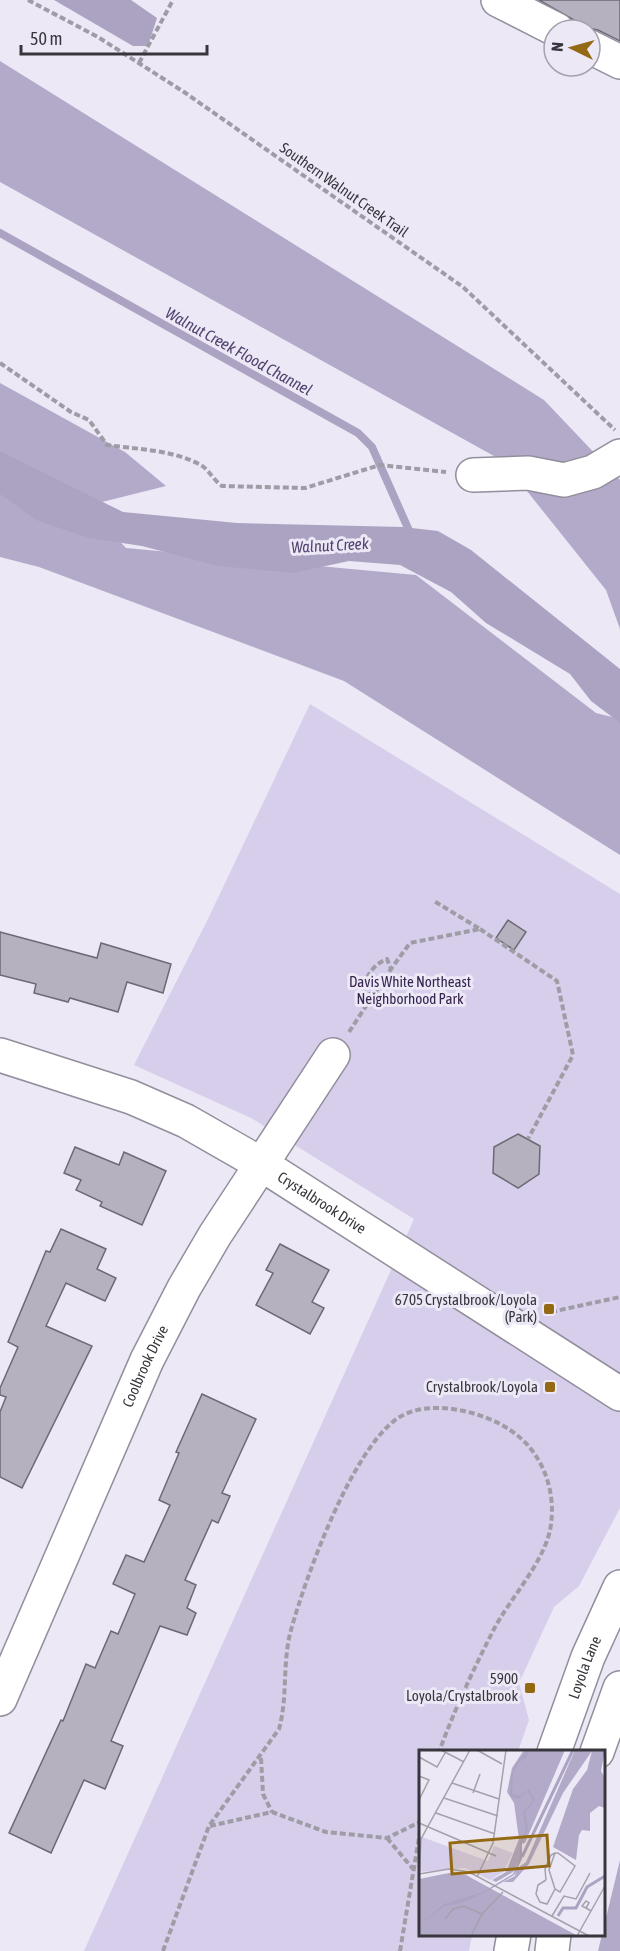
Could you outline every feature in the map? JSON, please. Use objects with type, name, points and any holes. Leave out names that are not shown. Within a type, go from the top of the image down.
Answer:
[{"type":"street","points":[[498,0],[542,22]]},
{"type":"street","points":[[602,53],[620,62]]},
{"type":"street","points":[[472,475],[528,473],[564,480],[593,472],[620,456]]},
{"type":"street","name":"Crystalbrook Drive","points":[[0,1055],[131,1097],[186,1121],[261,1164],[620,1394]]},
{"type":"street","name":"Coolbrook Drive","points":[[0,1699],[147,1360],[189,1279],[333,1055]]},
{"type":"street","name":"Loyola Lane","points":[[555,1750],[588,1657],[620,1587]]},
{"type":"street","points":[[598,1750],[620,1688]]},
{"type":"street","points":[[511,1951],[514,1936]]},
{"type":"street","points":[[552,1951],[554,1936]]},
{"type":"path","name":"Southern Walnut Creek Trail","points":[[28,0],[98,37],[139,63],[463,287],[620,434]]},
{"type":"path","points":[[139,63],[173,0]]},
{"type":"path","points":[[0,363],[71,412],[89,420],[107,445],[165,453],[201,464],[215,482],[222,486],[305,488],[380,465],[472,475]]},
{"type":"path","points":[[434,901],[557,981],[573,1054],[528,1139]]},
{"type":"path","points":[[333,1055],[410,943],[480,929]]},
{"type":"path","points":[[374,994],[364,994],[363,985],[377,962],[387,958],[391,969]]},
{"type":"path","points":[[550,1312],[620,1297]]},
{"type":"path","points":[[163,1951],[209,1826],[279,1729],[283,1714],[285,1663],[291,1631],[338,1507],[365,1454],[382,1431],[401,1416],[424,1410],[457,1409],[493,1418],[518,1435],[534,1450],[550,1489],[552,1512],[547,1541],[493,1630],[440,1750]]},
{"type":"path","points":[[261,1757],[263,1794],[272,1812]]},
{"type":"path","points":[[209,1826],[272,1812],[326,1832],[387,1838],[419,1822]]},
{"type":"path","points":[[400,1951],[419,1837]]},
{"type":"path","points":[[387,1838],[413,1869]]},
{"type":"green space","name":"Davis White Northeast Neighborhood Park","points":[[310,704],[620,894],[620,1508],[579,1586],[554,1607],[519,1683],[529,1720],[518,1750],[419,1750],[419,1936],[472,1936],[469,1951],[84,1951],[414,1219],[251,1118],[134,1065],[207,921]]},
{"type":"shaded area","points":[[0,61],[544,400],[620,480],[620,629],[606,590],[503,461],[0,182]]},
{"type":"shaded area","points":[[0,383],[125,452],[166,486],[86,506],[126,548],[416,575],[596,713],[620,719],[620,855],[344,681],[39,567],[0,557]]},
{"type":"shaded area","points":[[620,1860],[620,1951],[598,1951],[602,1936],[605,1936],[605,1922]]},
{"type":"water","points":[[54,0],[131,0],[157,18],[148,46],[133,46]]},
{"type":"water","name":"Walnut Creek","points":[[0,451],[123,512],[237,523],[403,527],[438,531],[471,550],[620,669],[620,723],[591,701],[570,674],[486,623],[451,592],[400,565],[349,561],[293,573],[218,566],[142,546],[89,538],[36,520],[0,494]]},
{"type":"building","points":[[539,0],[620,0],[620,41],[602,32],[602,18],[570,18]]},
{"type":"building","points":[[508,920],[526,932],[514,950],[496,938]]},
{"type":"building","points":[[0,932],[97,958],[101,943],[171,964],[163,993],[127,982],[118,1012],[70,998],[68,1002],[34,993],[36,984],[0,975]]},
{"type":"building","points":[[518,1134],[540,1146],[539,1174],[518,1188],[493,1173],[494,1147]]},
{"type":"building","points":[[75,1147],[119,1165],[124,1152],[166,1171],[142,1225],[100,1206],[102,1202],[76,1190],[81,1180],[64,1173]]},
{"type":"building","points":[[61,1229],[106,1249],[97,1269],[116,1278],[105,1301],[66,1283],[46,1326],[92,1346],[22,1488],[0,1477],[0,1412],[6,1397],[0,1395],[0,1388],[18,1347],[8,1342],[46,1251],[50,1252]]},
{"type":"building","points":[[280,1244],[329,1270],[312,1302],[324,1308],[310,1334],[256,1305],[273,1273],[266,1270]]},
{"type":"building","points":[[202,1394],[256,1419],[222,1493],[230,1496],[218,1523],[212,1520],[185,1580],[196,1585],[187,1608],[196,1613],[187,1635],[160,1626],[111,1741],[123,1746],[105,1789],[84,1780],[51,1853],[9,1833],[61,1720],[63,1721],[86,1664],[95,1668],[111,1631],[118,1634],[135,1594],[113,1584],[126,1555],[144,1562],[170,1505],[159,1500],[179,1453],[176,1452]]},
{"type":"waterway","name":"Walnut Creek Flood Channel","points":[[0,233],[358,433],[372,447],[411,535]]},
{"type":"place","name":"6705 Crystalbrook/Loyola (Park)","points":[[549,1309]]},
{"type":"place","name":"Crystalbrook/Loyola","points":[[550,1387]]},
{"type":"place","name":"5900 Loyola/Crystalbrook","points":[[530,1688]]}]
